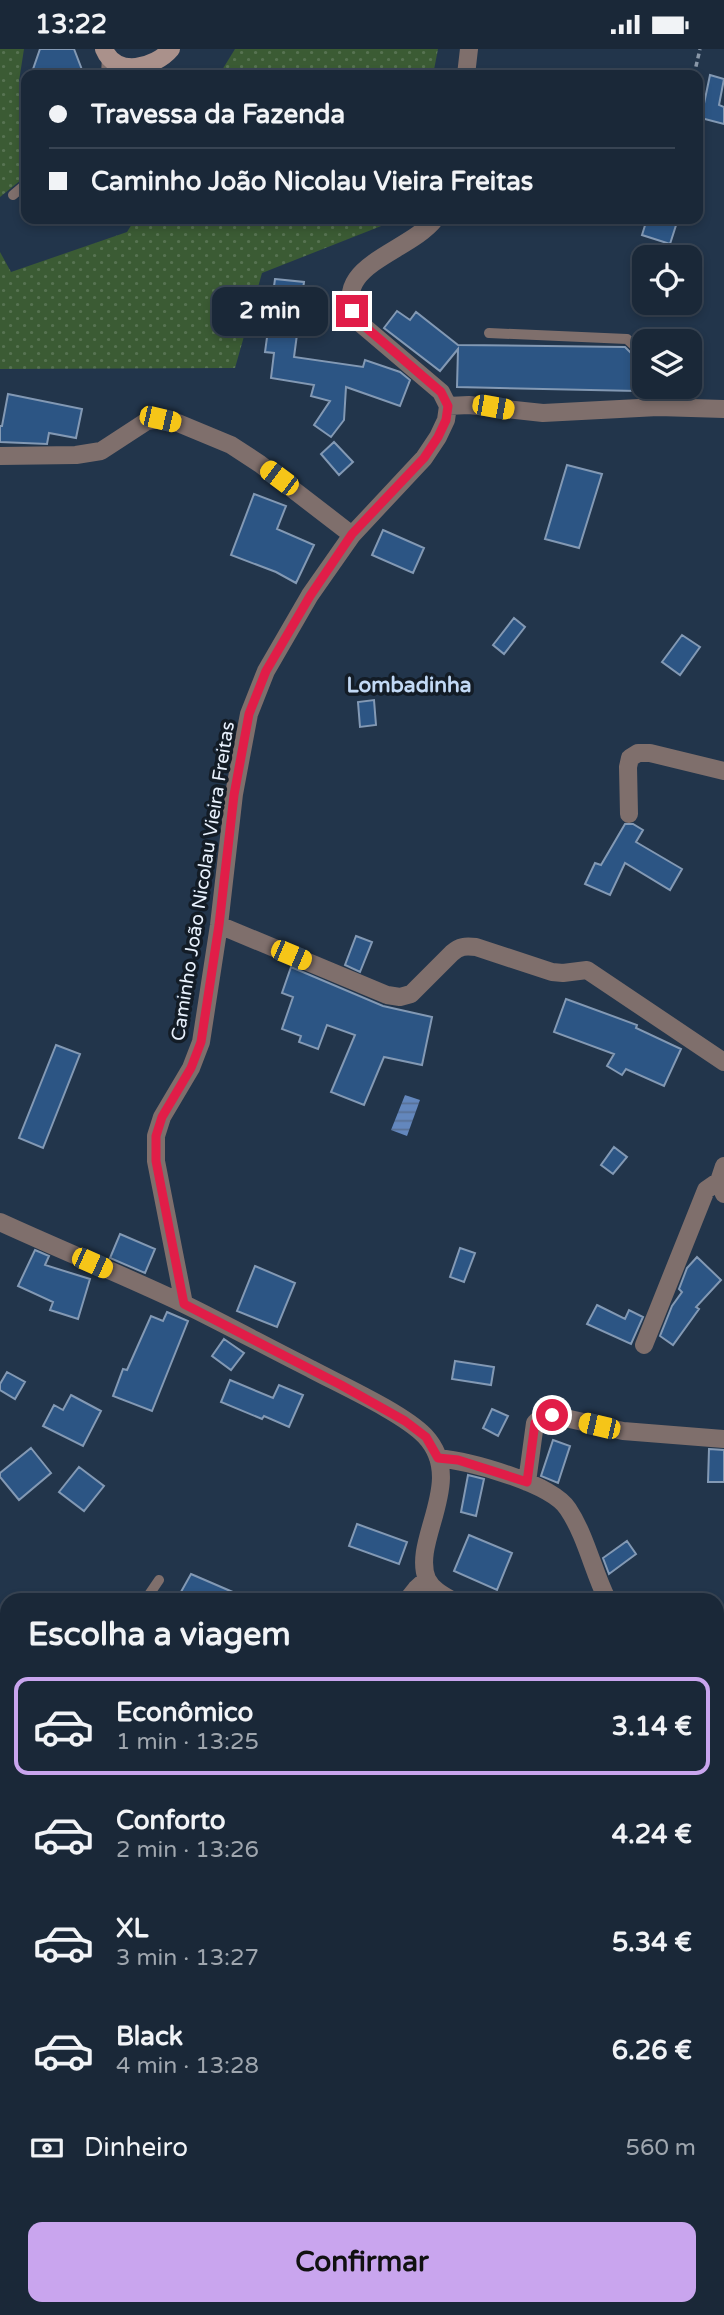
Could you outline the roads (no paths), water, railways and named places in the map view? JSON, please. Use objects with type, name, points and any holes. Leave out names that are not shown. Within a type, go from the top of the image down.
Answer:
[{"type":"main road","points":[[106,53],[118,64],[134,67],[150,66],[171,49]]},
{"type":"street","points":[[467,70],[469,49]]},
{"type":"street","points":[[429,224],[407,243],[361,271],[349,296],[352,311],[362,324],[427,378],[441,392],[448,406],[469,405],[543,413],[658,407],[724,409]]},
{"type":"street","name":"Caminho João Nicolau Vieira Freitas","points":[[184,1304],[156,1161],[156,1136],[162,1117],[191,1068],[201,1042],[219,925],[234,795],[249,714],[266,671],[310,596],[352,534],[424,458],[446,420],[448,406]]},
{"type":"street","points":[[0,456],[76,455],[101,451],[147,421],[160,419],[178,423],[231,445],[352,534]]},
{"type":"street","points":[[629,814],[628,767],[630,758],[638,753],[650,753],[724,771]]},
{"type":"street","points":[[219,925],[387,995],[400,997],[411,994],[458,947],[476,947],[552,972],[587,970],[724,1062]]},
{"type":"street","points":[[644,1345],[706,1190],[722,1180]]},
{"type":"street","points":[[0,1222],[184,1304],[341,1385],[405,1421],[426,1437],[438,1458],[440,1496],[424,1565],[428,1579],[440,1593]]},
{"type":"street","points":[[527,1482],[535,1423],[542,1416],[552,1415],[623,1431],[724,1439]]},
{"type":"street","points":[[438,1458],[458,1460],[527,1482],[553,1495],[567,1507],[604,1593]]},
{"type":"street","points":[[413,1593],[428,1579]]},
{"type":"lane","points":[[13,195],[21,188]]},
{"type":"lane","points":[[489,333],[627,339],[632,344]]},
{"type":"lane","points":[[655,399],[658,407]]},
{"type":"lane","points":[[150,1593],[159,1580]]},
{"type":"water","points":[[405,1095],[420,1100],[407,1136],[391,1130]]},
{"type":"district","name":"Lombadinha","points":[[409,685]]}]
